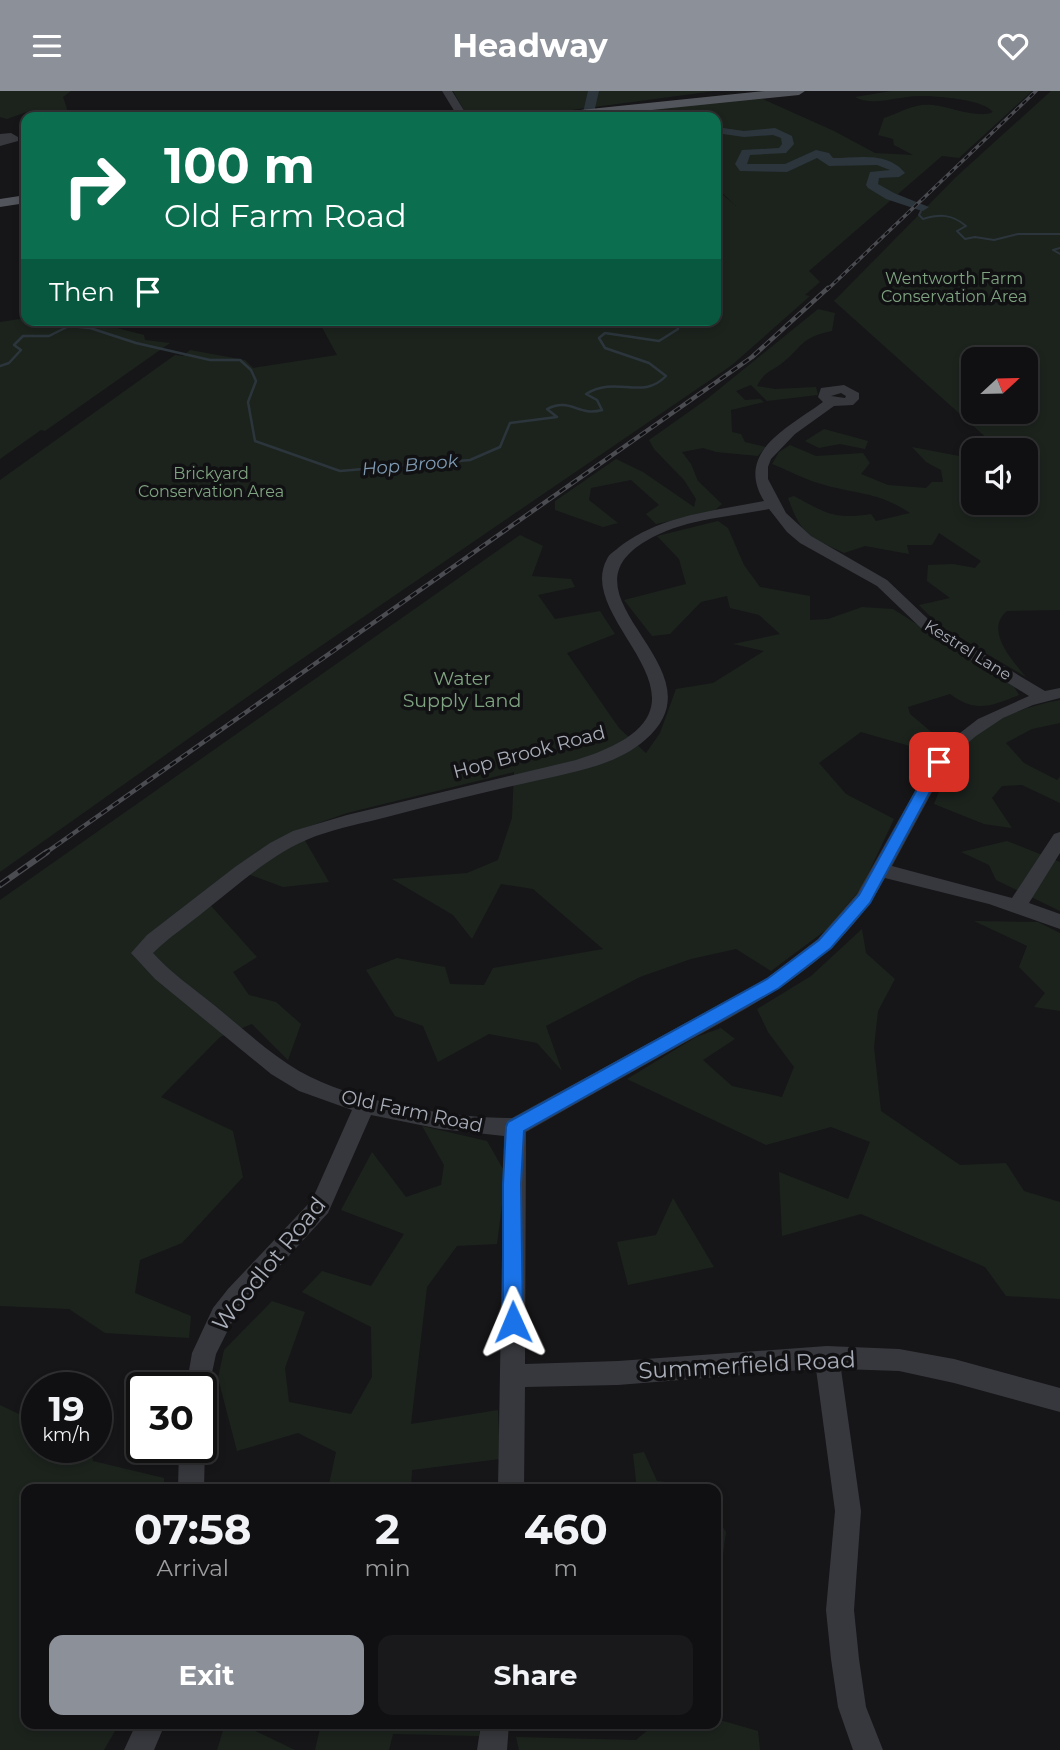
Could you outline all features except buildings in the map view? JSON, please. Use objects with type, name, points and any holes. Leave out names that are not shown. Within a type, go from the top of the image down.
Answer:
[{"type":"main road","points":[[600,112],[799,91]]},
{"type":"main road","points":[[0,203],[21,200]]},
{"type":"street","points":[[447,91],[460,112]]},
{"type":"street","points":[[0,137],[15,139],[0,143]]},
{"type":"street","name":"Kestrel Lane","points":[[831,402],[776,444],[761,469],[761,478],[786,524],[810,545],[885,585],[926,625],[1052,695]]},
{"type":"street","name":"Hop Brook Road","points":[[141,953],[258,860],[306,832],[582,764],[630,744],[652,723],[662,699],[653,664],[616,608],[609,592],[607,576],[614,559],[626,546],[654,531],[773,504]]},
{"type":"street","points":[[512,1484],[512,1184],[515,1127],[700,1026],[792,971],[825,944],[864,899],[944,754],[989,718],[1052,695]]},
{"type":"street","points":[[1018,904],[1060,838]]},
{"type":"street","points":[[881,870],[1018,904],[1060,922]]},
{"type":"street","name":"Old Farm Road","points":[[141,953],[171,981],[276,1066],[308,1086],[365,1104],[493,1128],[515,1127]]},
{"type":"street","name":"Woodlot Road","points":[[201,1372],[204,1353],[222,1316],[236,1297],[320,1206],[365,1104]]},
{"type":"street","points":[[827,1357],[848,1511],[840,1610],[845,1659],[852,1707],[868,1750]]},
{"type":"street","name":"Summerfield Road","points":[[514,1376],[618,1373],[827,1357],[899,1360],[954,1371],[1060,1400]]},
{"type":"street","points":[[191,1484],[192,1463]]},
{"type":"street","points":[[139,1750],[149,1729]]},
{"type":"street","points":[[492,1750],[494,1729]]},
{"type":"green space","points":[[0,91],[71,91],[63,97],[66,112],[32,110],[7,119],[0,117]]},
{"type":"green space","points":[[453,91],[715,91],[557,112],[464,110]]},
{"type":"green space","name":"Brickyard Conservation Area","points":[[891,91],[1032,91],[959,158],[942,156],[809,271],[820,282],[805,295],[810,296],[732,365],[277,676],[0,872],[0,480],[175,355],[183,356],[190,350],[245,360],[253,368],[337,355],[321,326],[721,326],[721,193],[736,206],[721,192],[721,112],[626,112],[756,96],[834,131],[875,153],[913,155],[894,145],[893,139],[878,135],[884,118],[920,105],[980,114],[993,112],[980,104],[948,98],[911,96],[869,101],[855,97]]},
{"type":"green space","name":"Wentworth Farm Conservation Area","points":[[1051,91],[1060,91],[1060,610],[1007,611],[998,627],[1003,645],[1026,677],[940,626],[919,605],[950,598],[927,581],[928,565],[953,564],[975,568],[981,561],[939,533],[932,545],[907,545],[909,554],[865,546],[844,553],[822,543],[802,528],[788,498],[794,496],[831,514],[871,514],[876,521],[910,513],[887,501],[830,487],[772,464],[779,452],[790,445],[816,456],[863,453],[870,463],[861,474],[888,485],[926,488],[932,482],[943,482],[941,470],[926,462],[912,447],[959,456],[961,515],[1038,515],[1038,438],[987,438],[971,424],[1038,424],[1038,347],[961,347],[961,415],[834,301],[956,177]]},
{"type":"green space","points":[[818,309],[835,313],[832,331],[807,340],[765,375],[757,386],[775,389],[816,387],[818,395],[767,401],[751,385],[736,391],[745,400],[760,399],[764,402],[731,410],[732,432],[741,434],[745,442],[766,447],[758,456],[703,448],[682,452],[698,481],[722,504],[713,512],[656,524],[646,514],[659,505],[631,480],[591,488],[589,500],[618,523],[603,527],[555,510],[555,501],[616,459],[643,472],[694,507],[696,499],[684,480],[654,449],[649,440],[707,399]]},
{"type":"green space","points":[[21,319],[21,326],[110,326],[144,335],[145,340],[170,343],[45,431],[41,430],[0,459],[0,322]]},
{"type":"green space","points":[[824,429],[868,441],[865,449],[840,444],[819,448],[805,441]]},
{"type":"green space","name":"Water Supply Land","points":[[718,521],[728,528],[744,565],[760,587],[810,596],[810,620],[828,619],[862,607],[893,609],[1013,685],[1019,695],[993,704],[976,706],[950,694],[908,707],[910,714],[942,741],[917,748],[861,732],[819,763],[846,794],[894,819],[862,887],[826,930],[771,971],[736,949],[691,959],[640,977],[546,1026],[562,1071],[537,1043],[489,1034],[438,1062],[423,1026],[395,1016],[366,970],[397,958],[445,967],[450,984],[484,985],[493,968],[603,949],[533,889],[501,884],[472,939],[453,915],[392,879],[467,873],[498,860],[512,818],[514,772],[347,813],[299,830],[329,882],[283,887],[234,869],[204,898],[257,957],[233,972],[249,995],[276,1002],[301,1024],[288,1060],[252,1024],[220,1037],[161,1097],[233,1131],[243,1177],[182,1243],[140,1260],[135,1293],[191,1316],[189,1338],[105,1333],[69,1309],[0,1306],[0,900],[520,535],[543,546],[532,576],[571,579],[575,587],[538,595],[555,619],[600,611],[615,634],[567,653],[619,728],[646,753],[660,733],[676,689],[713,683],[764,651],[733,644],[780,634],[759,615],[730,608],[727,596],[701,602],[670,634],[652,636],[624,600],[686,584],[679,559],[657,536]]},
{"type":"green space","points":[[1060,700],[1060,723],[1032,729],[1006,743],[1024,763],[1057,780],[1060,777],[1060,803],[1022,785],[1002,786],[992,798],[1012,828],[984,824],[934,804],[954,759],[975,736],[1015,713]]},
{"type":"green space","points":[[1007,841],[1060,862],[1060,911],[996,880],[989,865],[961,852]]},
{"type":"green space","points":[[974,921],[1038,922],[1060,933],[1060,1011],[1034,1007],[1045,993],[1019,967],[1027,946]]},
{"type":"green space","points":[[862,929],[866,953],[895,979],[878,1011],[874,1047],[881,1111],[960,1165],[1006,1163],[1024,1191],[1060,1202],[1060,1299],[1006,1296],[985,1267],[861,1214],[782,1236],[779,1172],[848,1199],[870,1142],[831,1127],[766,1145],[627,1079],[696,1037],[721,1028],[735,1039],[703,1060],[732,1086],[782,1097],[794,1067],[768,1032],[757,1009],[811,976]]},
{"type":"green space","points":[[422,1126],[487,1141],[506,1174],[497,1244],[457,1246],[427,1287],[411,1424],[498,1410],[500,1459],[412,1470],[411,1484],[329,1484],[336,1452],[298,1433],[237,1451],[218,1378],[224,1350],[272,1301],[305,1312],[285,1368],[289,1402],[351,1414],[372,1377],[371,1327],[302,1292],[322,1271],[371,1286],[404,1234],[341,1210],[372,1152],[406,1197],[441,1185],[444,1165]]},
{"type":"green space","points":[[673,1198],[714,1267],[628,1285],[617,1242],[656,1235]]},
{"type":"green space","points":[[0,1405],[21,1415],[21,1463],[101,1463],[164,1478],[164,1484],[21,1484],[21,1729],[116,1729],[104,1750],[0,1750]]},
{"type":"green space","points":[[644,1452],[657,1481],[685,1484],[636,1484],[633,1454]]},
{"type":"green space","points":[[721,1524],[726,1532],[721,1570]]},
{"type":"green space","points":[[721,1720],[758,1731],[760,1750],[519,1750],[516,1737],[636,1740],[649,1729],[721,1729]]},
{"type":"green space","points":[[223,1729],[251,1729],[295,1750],[217,1750]]},
{"type":"green space","points":[[320,1729],[480,1729],[479,1736],[393,1734],[389,1750],[315,1750]]},
{"type":"waterway","points":[[588,112],[594,91]]},
{"type":"waterway","points":[[721,131],[744,134],[775,131],[786,136],[788,144],[782,151],[746,152],[741,164],[744,168],[787,168],[816,154],[825,156],[829,162],[886,163],[899,173],[874,175],[872,185],[890,196],[923,207]]},
{"type":"waterway","points":[[923,207],[919,215],[923,219],[946,216],[961,222],[966,226],[957,231],[965,239],[975,237],[994,240],[1018,234],[1060,234]]},
{"type":"waterway","points":[[1060,248],[1053,250],[1060,254]]},
{"type":"waterway","name":"Hop Brook","points":[[0,366],[9,363],[21,350],[14,345],[23,336],[49,336],[69,326]]},
{"type":"waterway","name":"Hop Brook","points":[[69,326],[90,328],[136,343],[210,360],[240,360],[251,370],[256,381],[248,402],[255,441],[340,471],[470,460],[500,447],[510,423],[557,417],[547,409],[562,405],[587,411],[602,410],[597,400],[586,394],[608,387],[648,387],[666,376],[649,363],[605,348],[599,338],[605,333],[659,341],[678,329],[678,326]]},
{"type":"railway","points":[[827,290],[1036,91]]},
{"type":"railway","points":[[44,854],[752,357],[828,288]]},
{"type":"railway","points":[[0,885],[47,852]]},
{"type":"route","points":[[513,1322],[512,1184],[515,1127],[773,984],[825,944],[864,899],[902,834],[939,762]]}]
